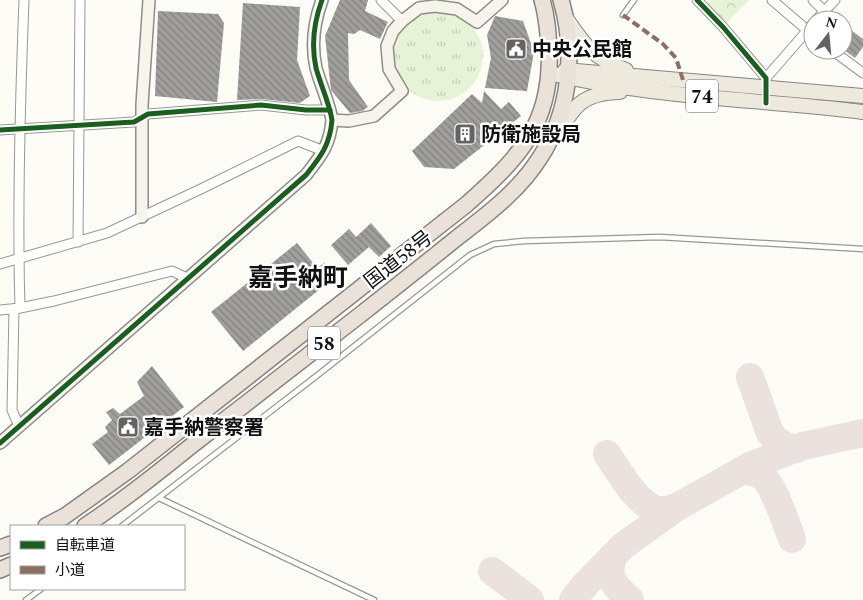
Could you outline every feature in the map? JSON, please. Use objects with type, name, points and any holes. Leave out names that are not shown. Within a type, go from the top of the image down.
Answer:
[{"type":"highway","name":"国道58号","points":[[48,525],[65,516],[128,471],[467,204],[498,177],[516,157],[535,126],[546,97],[549,74],[547,26],[542,0]]},
{"type":"highway","name":"国道58号","points":[[86,525],[180,455],[407,278],[520,185],[548,146],[562,109],[568,74],[568,33],[561,0]]},
{"type":"main road","points":[[566,18],[580,38],[598,58],[638,82]]},
{"type":"main road","name":"74","points":[[549,74],[568,74],[638,82],[766,103],[863,112]]},
{"type":"main road","name":"74","points":[[638,82],[766,83],[863,96]]},
{"type":"main road","points":[[548,146],[556,138],[572,111],[584,101],[597,94],[638,82]]},
{"type":"street","points":[[19,426],[12,410],[17,309],[24,0]]},
{"type":"street","points":[[78,242],[80,0]]},
{"type":"street","points":[[142,217],[142,118],[149,0]]},
{"type":"street","points":[[0,443],[306,174],[324,151],[331,129],[331,115],[316,68],[313,41],[316,16],[322,0]]},
{"type":"street","points":[[381,0],[402,21]]},
{"type":"street","points":[[0,130],[134,122],[148,114],[261,105],[315,110],[349,121],[374,116],[402,91],[389,69],[387,46],[393,31],[402,21],[419,8],[435,6],[457,9],[477,22],[502,0]]},
{"type":"street","points":[[697,0],[723,27],[766,83],[766,103]]},
{"type":"street","points":[[772,0],[803,24]]},
{"type":"street","points":[[813,0],[823,10]]},
{"type":"street","points":[[825,10],[835,0]]},
{"type":"street","points":[[766,83],[803,39]]},
{"type":"street","points":[[845,60],[863,73]]},
{"type":"street","points":[[0,264],[107,233],[298,141],[324,151]]},
{"type":"street","points":[[0,310],[17,309],[54,301],[172,271],[187,278]]},
{"type":"lane","points":[[623,15],[634,0]]},
{"type":"lane","points":[[123,525],[320,374],[470,255],[494,244],[578,238],[660,236],[863,248]]},
{"type":"lane","points":[[158,498],[374,600]]},
{"type":"lane","points":[[26,600],[40,590]]},
{"type":"green space","points":[[712,0],[749,0],[723,27],[705,7]]},
{"type":"green space","points":[[438,11],[455,15],[470,24],[479,39],[483,56],[479,73],[470,88],[455,97],[438,101],[421,97],[406,88],[397,73],[393,56],[397,39],[406,24],[421,15]]},
{"type":"building","points":[[340,0],[368,0],[365,11],[388,22],[380,39],[360,30],[354,34],[348,33],[349,80],[368,107],[362,111],[350,113],[331,90],[325,36]]},
{"type":"building","points":[[243,3],[300,7],[297,60],[310,96],[300,103],[262,99],[237,100]]},
{"type":"building","points":[[158,11],[218,14],[224,23],[217,102],[155,96]]},
{"type":"building","points":[[495,16],[523,21],[534,52],[527,91],[485,88],[491,58],[487,35]]},
{"type":"building","points":[[853,32],[863,39],[863,47],[855,58],[853,56]]},
{"type":"building","name":"防衛施設局","points":[[484,91],[501,109],[509,102],[521,116],[454,169],[424,167],[412,151],[472,94],[482,103]]},
{"type":"building","points":[[371,223],[391,246],[379,257],[369,247],[348,265],[331,245],[349,229],[356,237]]},
{"type":"building","points":[[297,243],[317,268],[324,263],[335,277],[243,351],[211,312]]},
{"type":"building","points":[[152,366],[184,407],[109,465],[92,444],[108,432],[105,427],[112,420],[106,412],[113,408],[120,414],[144,396],[137,382]]},
{"type":"taxiway","points":[[750,377],[770,433],[782,444],[796,449]]},
{"type":"taxiway","points":[[573,600],[623,546],[677,507],[752,465],[803,446],[863,433]]},
{"type":"taxiway","points":[[607,454],[629,487],[643,502],[658,510],[677,507]]},
{"type":"taxiway","points":[[742,471],[757,473],[768,483],[792,539]]},
{"type":"taxiway","points":[[613,556],[610,570],[611,576],[616,586],[630,600]]},
{"type":"taxiway","points":[[492,571],[530,600]]},
{"type":"marked path","points":[[623,15],[663,44],[676,58],[683,80]]},
{"type":"marked path","points":[[585,57],[598,45]]},
{"type":"cycle path","points":[[0,443],[306,175],[316,162],[327,143],[332,120],[316,68],[314,51],[315,25],[322,0]]},
{"type":"cycle path","points":[[697,0],[723,27],[766,78],[766,103]]},
{"type":"cycle path","points":[[0,130],[134,122],[148,114],[261,105],[306,110],[330,110]]},
{"type":"place","name":"中央公民館","points":[[516,49]]},
{"type":"place","name":"防衛施設局","points":[[465,134]]},
{"type":"place","name":"嘉手納警察署","points":[[128,427]]},
{"type":"district","name":"嘉手納町","points":[[298,277]]}]
